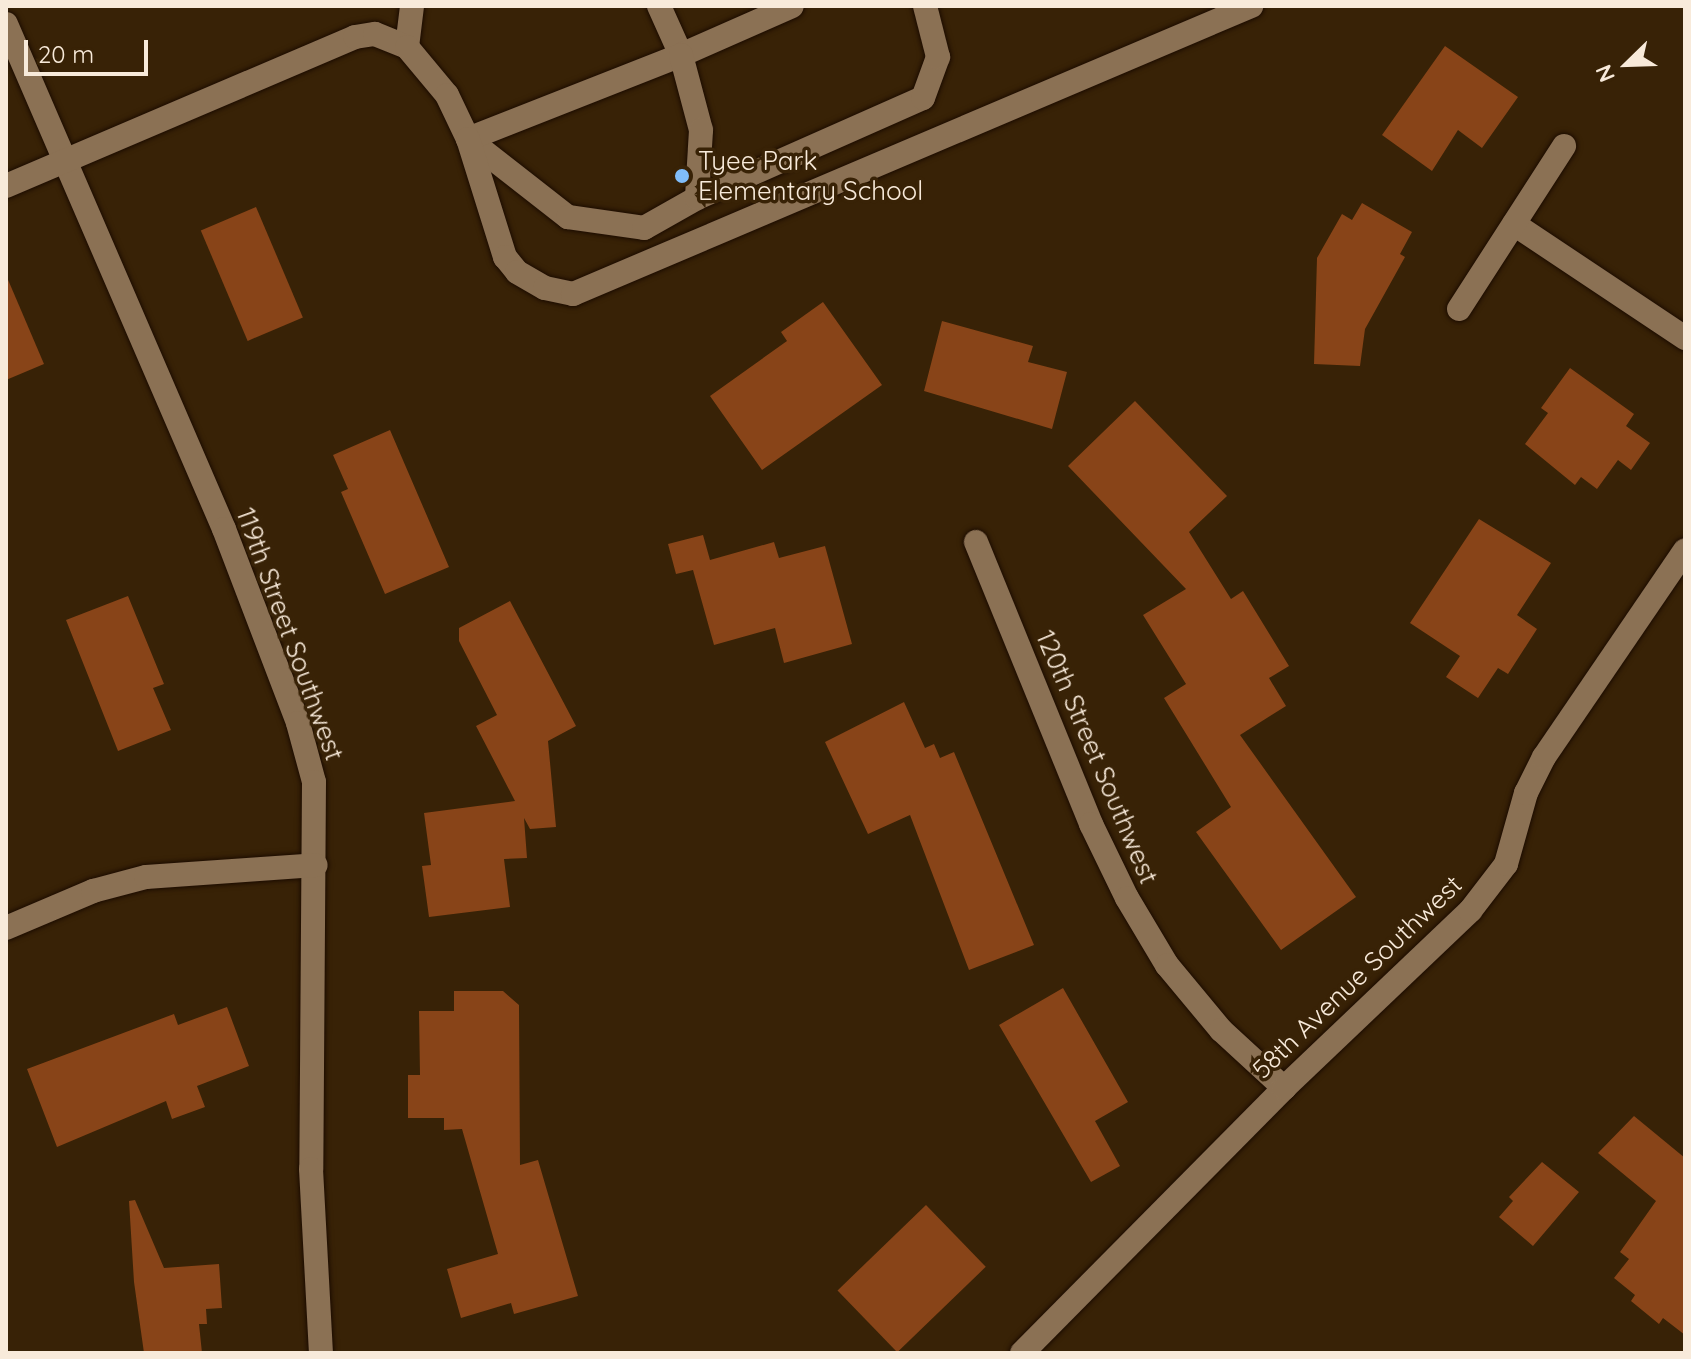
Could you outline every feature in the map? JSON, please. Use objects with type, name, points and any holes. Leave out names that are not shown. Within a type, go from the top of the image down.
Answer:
[{"type":"street","points":[[407,47],[412,6]]},
{"type":"street","points":[[659,6],[681,55],[701,130],[697,198]]},
{"type":"street","points":[[468,139],[681,55],[792,6]]},
{"type":"street","points":[[468,139],[568,217],[644,228],[697,198],[923,98],[938,57],[925,6]]},
{"type":"street","points":[[6,186],[355,37],[375,34],[407,47],[447,95],[468,139],[505,257],[517,272],[545,288],[573,294],[1251,6]]},
{"type":"street","name":"119th Street Southwest","points":[[6,24],[224,529],[298,723],[314,782],[316,865],[311,1169],[321,1353]]},
{"type":"street","points":[[1459,309],[1564,146]]},
{"type":"street","points":[[1514,224],[1685,338]]},
{"type":"street","name":"120th Street Southwest","points":[[976,542],[1091,824],[1127,898],[1167,965],[1203,1009],[1284,1088]]},
{"type":"street","name":"58th Avenue Southwest","points":[[1022,1353],[1284,1088],[1470,911],[1506,864],[1526,793],[1544,757],[1685,550]]},
{"type":"street","points":[[6,928],[93,891],[146,877],[316,865]]},
{"type":"building","points":[[1445,46],[1518,97],[1482,148],[1458,130],[1432,171],[1382,135]]},
{"type":"building","points":[[1362,203],[1412,232],[1400,254],[1405,257],[1365,329],[1360,366],[1314,364],[1317,258],[1342,214],[1352,220]]},
{"type":"building","points":[[256,207],[303,317],[248,341],[201,230]]},
{"type":"building","points":[[6,275],[44,364],[6,380]]},
{"type":"building","points":[[823,302],[882,385],[762,470],[710,396],[787,341],[781,332]]},
{"type":"building","points":[[942,321],[1033,346],[1028,362],[1067,372],[1052,429],[924,391]]},
{"type":"building","points":[[1570,368],[1634,414],[1626,426],[1650,443],[1631,470],[1618,460],[1597,489],[1581,477],[1575,485],[1525,444],[1548,413],[1541,408]]},
{"type":"building","points":[[1135,401],[1227,496],[1189,532],[1231,599],[1243,591],[1289,666],[1269,678],[1286,706],[1240,735],[1356,897],[1281,950],[1196,832],[1231,807],[1164,698],[1186,684],[1143,615],[1186,589],[1068,466]]},
{"type":"building","points":[[390,430],[449,567],[385,594],[341,492],[348,489],[333,455]]},
{"type":"building","points":[[1479,519],[1551,563],[1517,615],[1537,629],[1508,674],[1498,668],[1478,698],[1446,677],[1460,656],[1410,623]]},
{"type":"building","points":[[703,535],[710,560],[774,542],[779,558],[825,546],[852,644],[784,663],[775,628],[714,645],[693,570],[676,574],[668,544]]},
{"type":"building","points":[[128,596],[164,684],[153,688],[171,730],[118,751],[66,620]]},
{"type":"building","points":[[510,601],[576,726],[548,741],[556,827],[530,829],[524,818],[527,858],[504,859],[510,907],[429,917],[422,866],[431,865],[424,813],[515,801],[476,726],[497,715],[459,641],[459,628]]},
{"type":"building","points":[[904,702],[925,748],[934,744],[940,758],[954,752],[1034,945],[969,970],[910,815],[868,834],[825,742]]},
{"type":"building","points":[[1063,988],[1128,1102],[1095,1121],[1120,1166],[1091,1182],[999,1025]]},
{"type":"building","points":[[454,991],[503,991],[519,1005],[520,1165],[538,1160],[578,1296],[514,1314],[511,1303],[461,1318],[447,1269],[498,1254],[462,1129],[444,1130],[444,1118],[408,1118],[408,1075],[420,1075],[419,1011],[454,1011]]},
{"type":"building","points":[[227,1007],[249,1066],[197,1086],[205,1107],[172,1119],[166,1101],[57,1147],[27,1069],[174,1014],[178,1025]]},
{"type":"building","points":[[1634,1116],[1685,1158],[1685,1335],[1663,1318],[1659,1324],[1631,1301],[1635,1295],[1614,1278],[1629,1259],[1620,1252],[1656,1201],[1598,1153]]},
{"type":"building","points":[[1542,1162],[1579,1192],[1533,1246],[1499,1217],[1513,1201],[1509,1197]]},
{"type":"building","points":[[135,1200],[164,1268],[219,1264],[222,1308],[206,1309],[207,1324],[199,1324],[202,1353],[144,1353],[134,1282],[129,1201]]},
{"type":"building","points":[[926,1205],[986,1267],[897,1352],[838,1290]]},
{"type":"place","name":"Tyee Park Elementary School","points":[[682,176]]}]
